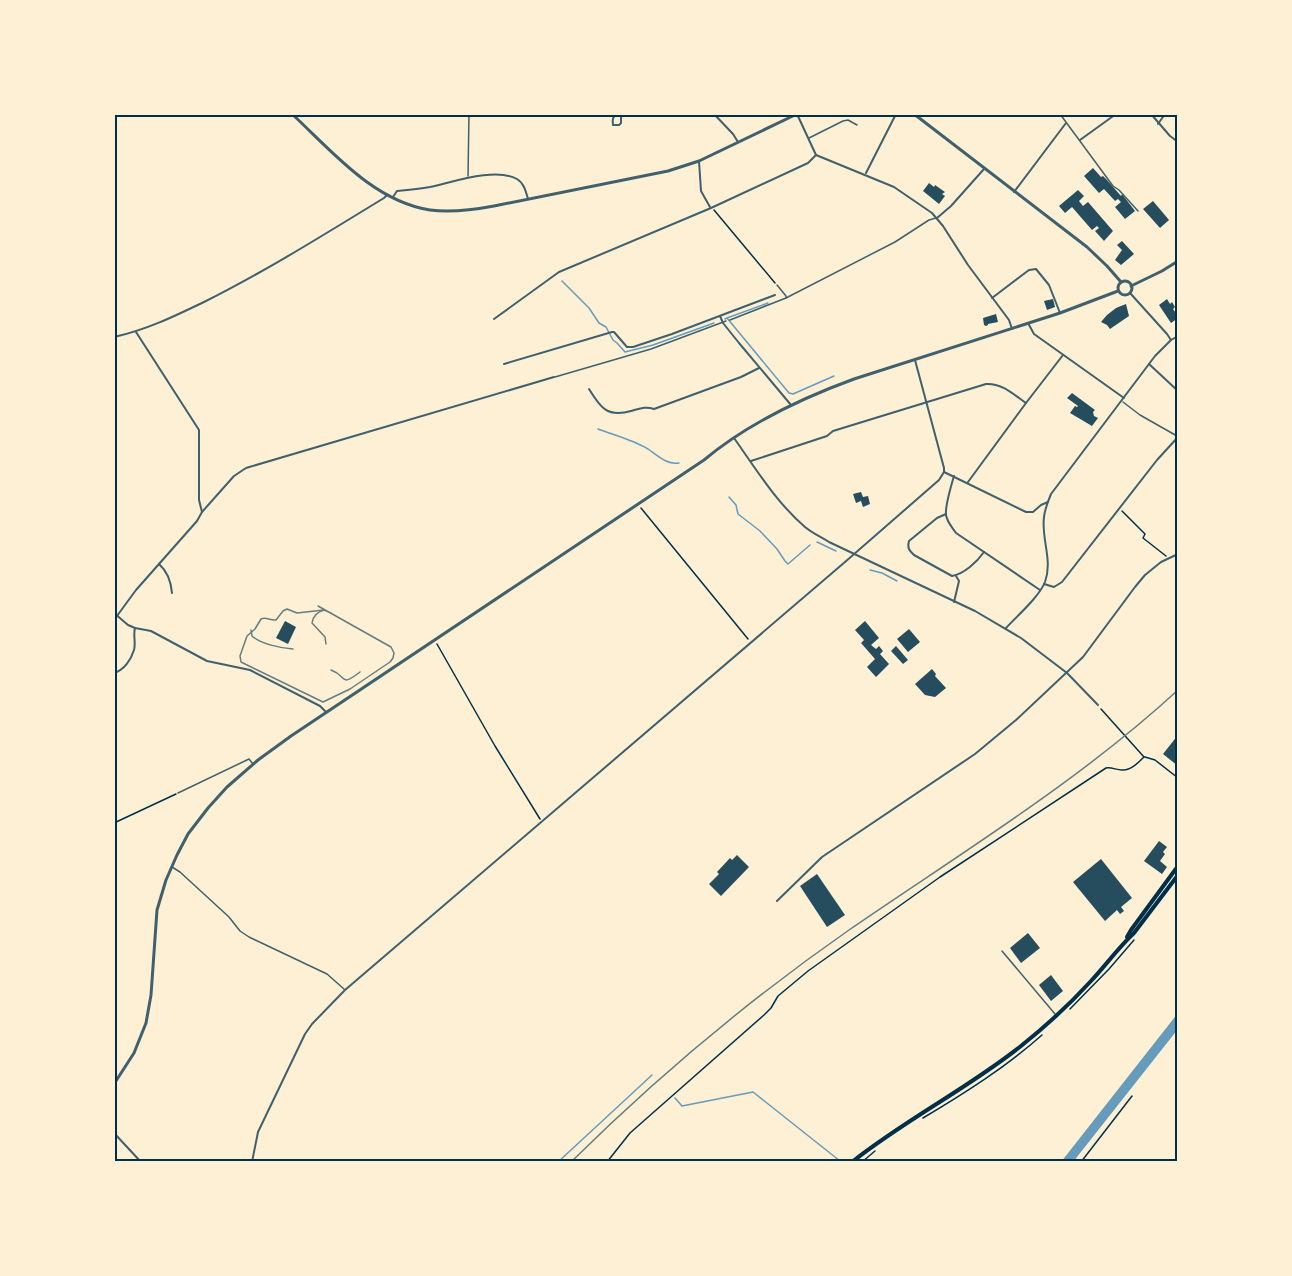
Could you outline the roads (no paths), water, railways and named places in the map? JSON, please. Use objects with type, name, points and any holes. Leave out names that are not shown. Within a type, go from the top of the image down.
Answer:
[{"type":"main road","points":[[1126,941],[1131,930],[1178,866]]},
{"type":"main road","points":[[852,1162],[905,1124],[989,1070],[1056,1016],[1091,982],[1134,933],[1178,874]]},
{"type":"street","points":[[292,114],[353,171],[387,195],[422,208],[452,211],[478,209],[668,171],[699,161],[797,114],[816,155],[901,191],[937,218],[1009,320],[1012,329]]},
{"type":"street","points":[[714,114],[738,142]]},
{"type":"street","points":[[865,174],[896,114]]},
{"type":"street","points":[[914,114],[1092,251],[1121,282]]},
{"type":"street","points":[[1080,140],[1116,114]]},
{"type":"street","points":[[1151,114],[1158,124],[1178,142]]},
{"type":"street","points":[[1158,124],[1165,114]]},
{"type":"street","points":[[1014,192],[1066,123]]},
{"type":"street","points":[[495,319],[559,272],[711,208],[808,163],[816,155]]},
{"type":"street","points":[[699,161],[701,191],[711,208]]},
{"type":"street","points":[[937,218],[959,198],[984,169]]},
{"type":"street","points":[[392,198],[397,191],[492,174],[516,178],[523,184],[528,199]]},
{"type":"street","points":[[114,338],[136,332],[180,313],[253,276],[387,195]]},
{"type":"street","points":[[1131,286],[1178,261]]},
{"type":"street","points":[[992,298],[1029,270],[1036,269],[1049,285],[1060,313]]},
{"type":"street","points":[[1121,282],[1126,281],[1131,286],[1130,293]]},
{"type":"street","points":[[1118,291],[1121,282]]},
{"type":"street","points":[[1118,291],[1124,295],[1130,293]]},
{"type":"street","points":[[114,1084],[134,1053],[146,1023],[151,995],[157,910],[171,867],[188,834],[208,808],[253,764],[291,735],[761,421],[827,388],[1028,324],[1118,291]]},
{"type":"street","points":[[1130,293],[1171,340]]},
{"type":"street","points":[[504,364],[612,331],[627,347],[633,347],[775,295]]},
{"type":"street","points":[[720,316],[759,368],[791,405]]},
{"type":"street","points":[[1028,324],[1034,334],[1123,400]]},
{"type":"street","points":[[136,332],[199,430],[199,500],[202,512]]},
{"type":"street","points":[[1006,628],[1044,584],[1048,564],[1044,516],[1057,484],[1149,364],[1171,340],[1178,336]]},
{"type":"street","points":[[968,482],[1063,355]]},
{"type":"street","points":[[252,1162],[258,1132],[305,1034],[345,990],[939,480],[944,472],[915,359]]},
{"type":"street","points":[[1149,364],[1178,391]]},
{"type":"street","points":[[590,389],[599,405],[608,412],[625,413],[646,407],[654,408],[741,377],[759,368]]},
{"type":"street","points":[[114,620],[136,590],[202,512],[234,476],[246,468],[554,377]]},
{"type":"street","points":[[751,461],[827,436],[833,431],[986,384],[994,384],[1009,390],[1026,403]]},
{"type":"street","points":[[1044,584],[1054,587],[1062,582],[1178,437]]},
{"type":"street","points":[[734,438],[773,492],[807,529],[829,542],[1006,628],[1067,673],[1098,705]]},
{"type":"street","points":[[944,472],[1029,513],[1048,502]]},
{"type":"street","points":[[954,476],[946,514],[950,525],[956,532],[1040,590]]},
{"type":"street","points":[[946,514],[937,518],[909,541],[909,550],[952,576],[974,565],[984,552]]},
{"type":"street","points":[[777,901],[822,857],[842,846],[975,754],[1016,720],[1083,657],[1135,586],[1153,568],[1178,554]]},
{"type":"street","points":[[159,564],[169,576],[172,593]]},
{"type":"street","points":[[954,602],[958,581],[956,576]]},
{"type":"street","points":[[116,615],[128,625],[151,631],[207,661],[250,670],[320,706],[326,712]]},
{"type":"street","points":[[114,673],[127,664],[135,648],[135,628]]},
{"type":"street","points":[[1178,836],[1176,844],[1178,853]]},
{"type":"street","points":[[114,1133],[141,1162]]},
{"type":"lane","points":[[468,178],[469,114]]},
{"type":"lane","points":[[1060,114],[1113,186],[1138,212]]},
{"type":"lane","points":[[808,139],[843,121],[848,120],[857,124]]},
{"type":"lane","points":[[730,320],[786,298],[895,242],[929,220],[937,218]]},
{"type":"lane","points":[[777,285],[786,298]]},
{"type":"lane","points":[[554,377],[651,349],[725,322]]},
{"type":"lane","points":[[1123,400],[1140,415],[1178,437]]},
{"type":"lane","points":[[178,793],[249,759],[253,764]]},
{"type":"lane","points":[[171,867],[180,872],[229,917],[240,931],[327,974],[345,990]]},
{"type":"lane","points":[[1002,951],[1056,1016]]},
{"type":"water","points":[[1178,1013],[1178,1029],[1073,1162],[1061,1162]]},
{"type":"waterway","points":[[562,281],[589,308],[599,323],[606,327],[613,340],[625,352],[653,345],[714,323]]},
{"type":"waterway","points":[[727,318],[768,303]]},
{"type":"waterway","points":[[725,319],[727,318],[789,393],[793,394],[834,376]]},
{"type":"waterway","points":[[598,429],[637,443],[667,461],[679,463]]},
{"type":"waterway","points":[[729,497],[736,505],[738,514],[760,531],[788,564],[810,545]]},
{"type":"waterway","points":[[817,542],[836,551]]},
{"type":"waterway","points":[[870,570],[897,581]]},
{"type":"waterway","points":[[558,1162],[652,1075]]},
{"type":"waterway","points":[[675,1098],[682,1106],[753,1092],[840,1161]]},
{"type":"railway","points":[[318,606],[391,647],[394,653],[393,658],[350,689],[323,702],[241,662],[240,656],[247,636],[261,619],[276,620],[287,609],[297,613],[324,610],[331,613]]},
{"type":"railway","points":[[324,610],[313,618],[312,623],[325,637],[326,644]]},
{"type":"railway","points":[[251,630],[252,636],[260,641],[277,647],[293,649]]},
{"type":"railway","points":[[331,670],[346,680],[360,672]]},
{"type":"railway","points":[[571,1162],[671,1069],[776,983],[1059,786],[1140,724],[1178,690]]}]
